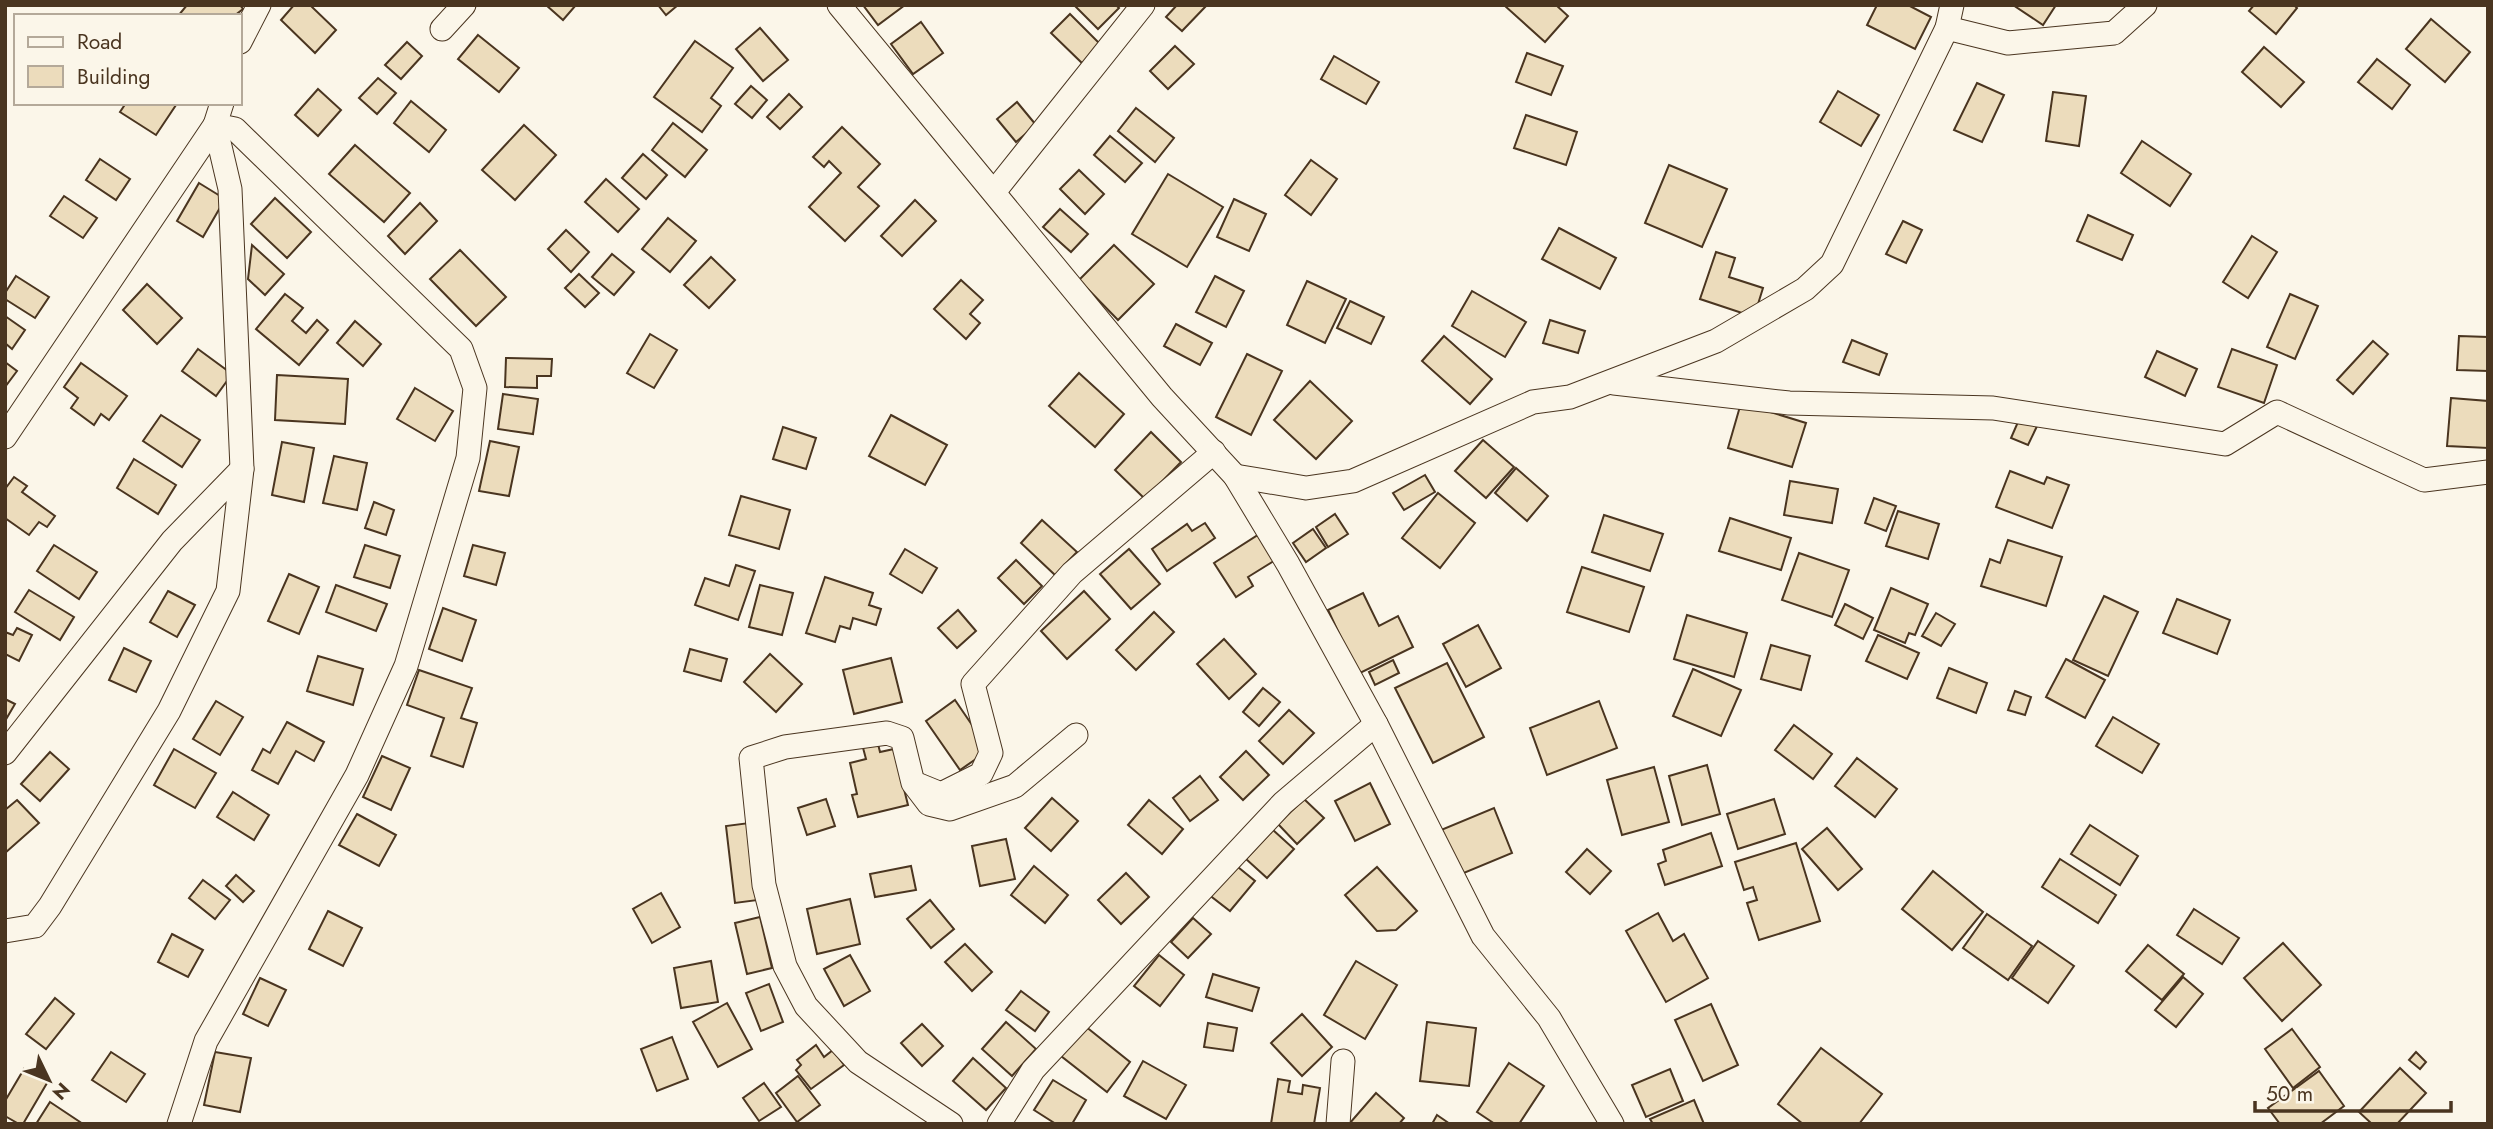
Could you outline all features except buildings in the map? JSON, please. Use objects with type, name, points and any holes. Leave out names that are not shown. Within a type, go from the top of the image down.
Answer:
[{"type":"street","points":[[242,39],[259,5]]},
{"type":"street","points":[[442,29],[464,5]]},
{"type":"street","points":[[839,5],[1162,397],[1235,476],[1288,564],[1376,724],[1483,936],[1549,1018],[1612,1124]]},
{"type":"street","points":[[994,192],[1143,5]]},
{"type":"street","points":[[1235,476],[1306,488],[1353,481],[1533,402],[1570,397],[1716,341],[1805,289],[1832,264],[1947,28],[1952,5]]},
{"type":"street","points":[[1947,28],[2008,43],[2114,33],[2145,5]]},
{"type":"street","points":[[5,436],[218,114]]},
{"type":"street","points":[[5,931],[35,926],[50,906],[169,711],[228,591],[242,469],[230,189],[218,114]]},
{"type":"street","points":[[179,1124],[205,1041],[357,775],[406,666],[468,458],[475,388],[461,349],[218,114]]},
{"type":"street","points":[[1608,382],[1789,403],[1993,408],[2225,444],[2277,412],[2424,480],[2488,472]]},
{"type":"street","points":[[913,783],[941,794],[981,774],[991,753],[973,684],[1072,573],[1214,453]]},
{"type":"street","points":[[5,753],[172,541],[242,469]]},
{"type":"street","points":[[999,1124],[1032,1070],[1283,803],[1376,724]]},
{"type":"street","points":[[951,1124],[858,1062],[806,1006],[785,965],[764,885],[751,758],[785,747],[887,733],[902,738],[913,783],[929,804],[950,809],[1015,786],[1076,735]]},
{"type":"street","points":[[1338,1124],[1343,1061]]}]
